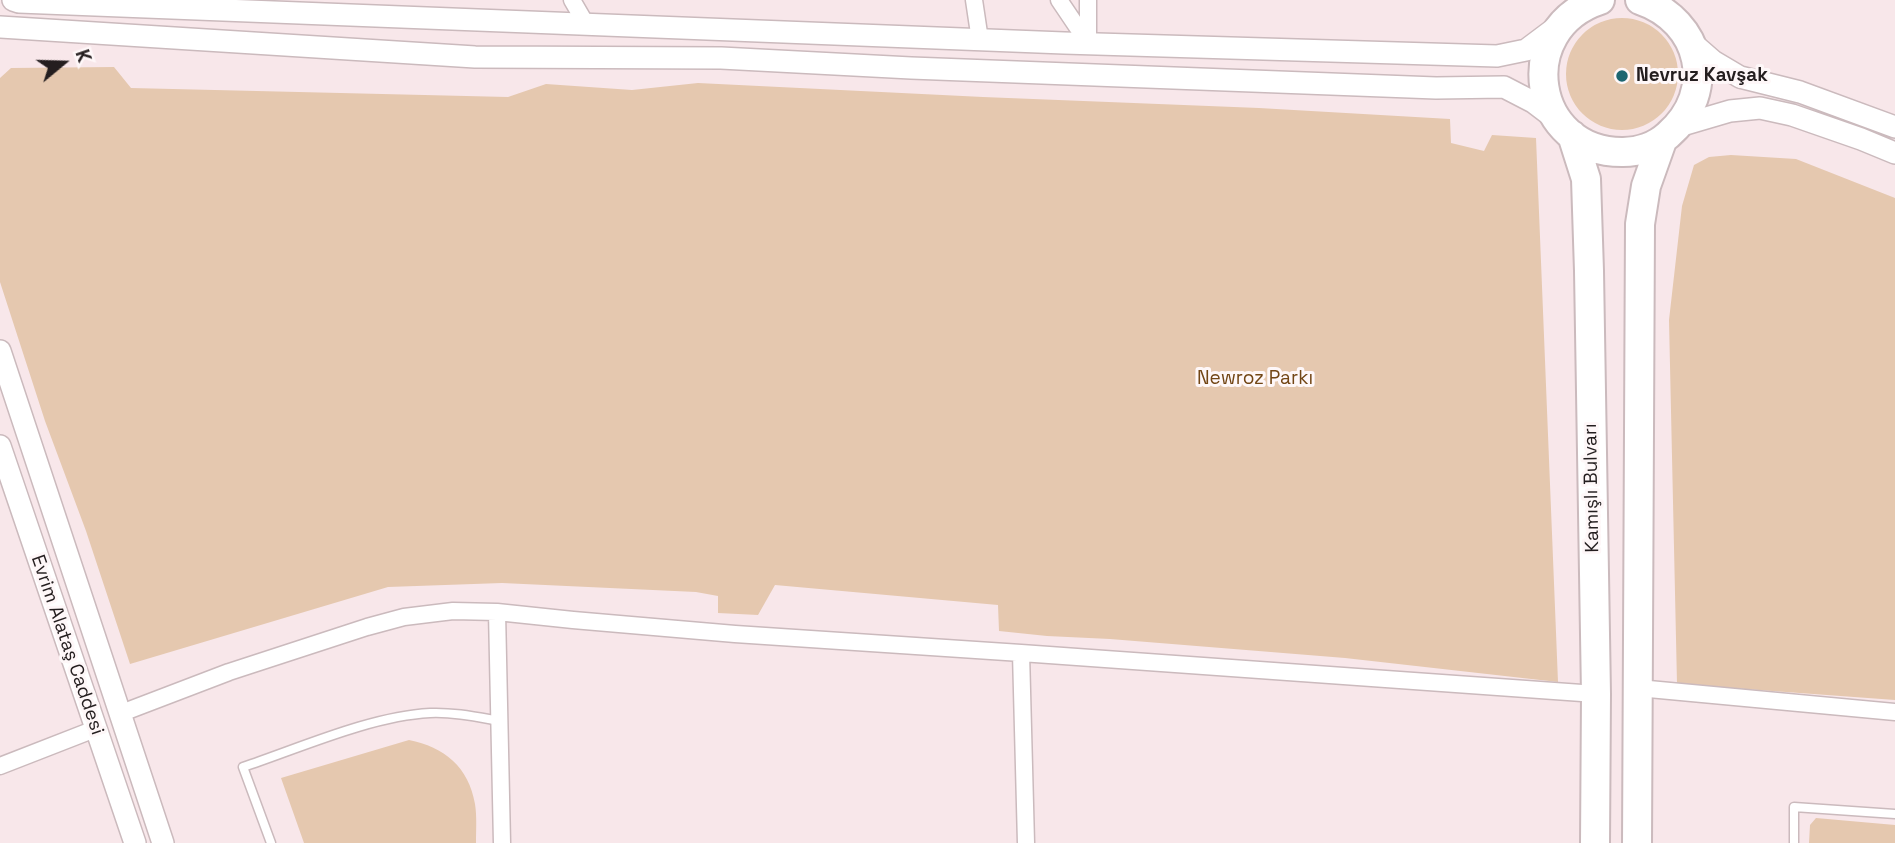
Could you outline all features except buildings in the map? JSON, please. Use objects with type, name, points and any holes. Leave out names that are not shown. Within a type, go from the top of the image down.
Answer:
[{"type":"highway","points":[[1572,10],[1600,0]]},
{"type":"highway","points":[[1637,843],[1640,224],[1646,186],[1670,133],[1691,108],[1697,87],[1698,65],[1690,41],[1676,20],[1650,2]]},
{"type":"highway","name":"Kamışlı Bulvarı","points":[[1572,10],[1551,40],[1544,64],[1544,89],[1550,106],[1565,128],[1586,179],[1596,694],[1595,843]]},
{"type":"highway","points":[[1565,128],[1588,145],[1606,151],[1626,152],[1644,149],[1670,133]]},
{"type":"main road","points":[[13,0],[283,6],[586,24],[980,40],[1497,56],[1526,50],[1572,10]]},
{"type":"main road","points":[[0,27],[475,57],[721,58],[1436,88],[1504,87],[1533,103],[1565,128]]},
{"type":"main road","points":[[1690,41],[1713,61],[1740,77],[1800,92],[1895,127]]},
{"type":"main road","points":[[1670,133],[1730,111],[1760,108],[1792,115],[1895,153]]},
{"type":"main road","points":[[0,351],[163,843]]},
{"type":"main road","name":"Evrim Alataş Caddesi","points":[[0,446],[135,843]]},
{"type":"street","points":[[572,0],[586,24]]},
{"type":"street","points":[[974,0],[980,40]]},
{"type":"street","points":[[1059,0],[1088,43]]},
{"type":"street","points":[[1088,0],[1088,43]]},
{"type":"street","points":[[120,715],[229,672],[367,627],[404,617],[453,611],[497,612],[735,634],[1596,694]]},
{"type":"street","points":[[497,612],[502,843]]},
{"type":"street","points":[[1021,653],[1026,843]]},
{"type":"street","points":[[1638,688],[1895,712]]},
{"type":"street","points":[[0,766],[95,729]]},
{"type":"lane","points":[[271,843],[243,768],[360,727],[401,716],[432,713],[500,721]]},
{"type":"lane","points":[[1794,843],[1794,807],[1895,814]]},
{"type":"green space","points":[[1622,18],[1643,22],[1661,35],[1674,53],[1678,74],[1674,95],[1661,113],[1643,126],[1622,130],[1601,126],[1583,113],[1570,95],[1566,74],[1570,53],[1583,35],[1601,22]]},
{"type":"green space","name":"Newroz Parkı","points":[[114,67],[131,88],[508,97],[546,84],[632,90],[698,83],[1450,119],[1451,143],[1484,151],[1492,135],[1536,138],[1558,682],[1345,658],[999,631],[998,605],[775,585],[758,615],[718,613],[718,596],[696,592],[502,583],[388,587],[130,664],[86,531],[45,421],[0,282],[0,78],[11,68]]},
{"type":"green space","points":[[1731,155],[1796,159],[1895,198],[1895,700],[1677,684],[1669,320],[1682,206],[1694,165],[1709,157]]},
{"type":"green space","points":[[409,740],[444,754],[461,769],[475,804],[476,843],[304,843],[281,778]]},
{"type":"green space","points":[[1816,818],[1895,825],[1895,843],[1809,843],[1810,825]]},
{"type":"place","name":"Nevruz Kavşak","points":[[1622,76]]}]
